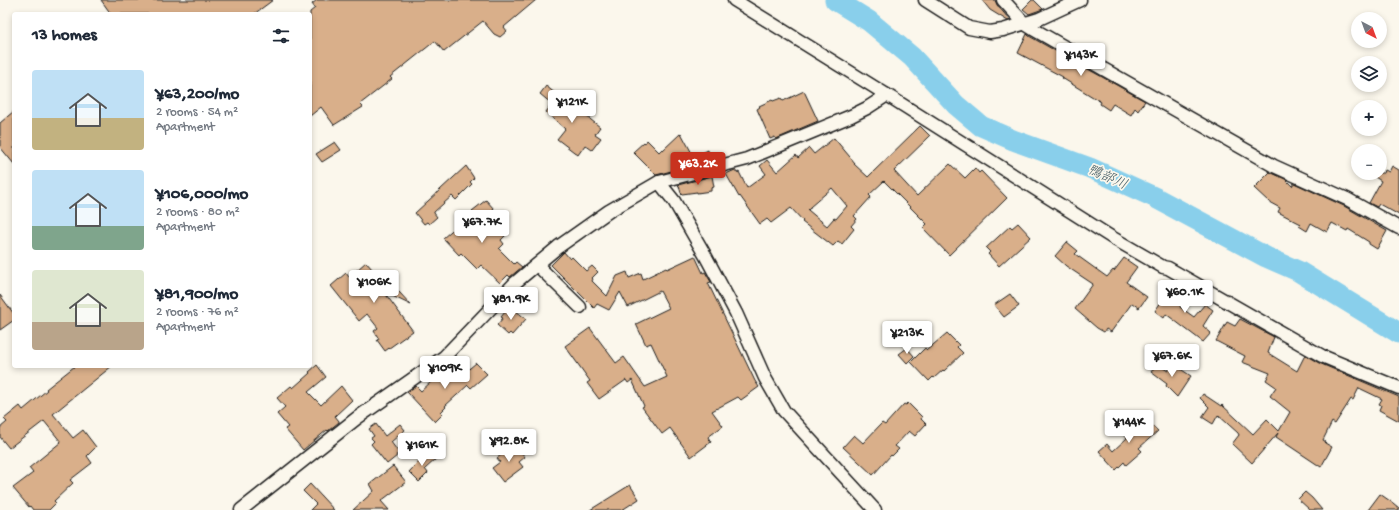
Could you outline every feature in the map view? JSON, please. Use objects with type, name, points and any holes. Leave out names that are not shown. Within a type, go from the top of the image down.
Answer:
[{"type":"street","points":[[734,0],[1111,237],[1322,356],[1399,388]]},
{"type":"street","points":[[925,0],[969,28],[990,32],[1025,24],[1080,0]]},
{"type":"street","points":[[1003,0],[1025,24],[1274,166],[1347,200],[1399,228]]},
{"type":"street","points":[[241,510],[357,418],[444,357],[516,282],[558,247],[609,211],[659,182],[747,159],[851,116],[887,95]]},
{"type":"street","points":[[659,182],[674,201],[705,255],[736,313],[765,378],[784,411],[875,510]]},
{"type":"street","points":[[537,265],[580,307]]},
{"type":"building","points":[[101,0],[273,0],[257,12],[110,12]]},
{"type":"building","points":[[317,0],[536,0],[504,27],[507,31],[500,37],[494,34],[483,21],[444,52],[435,41],[390,77],[392,79],[360,104],[363,107],[334,125],[321,107],[312,114],[312,12],[310,12],[315,8],[312,4]]},
{"type":"building","points":[[982,0],[995,0],[997,5],[1010,20],[1008,21],[990,10]]},
{"type":"building","points":[[1032,0],[1034,0],[1043,9],[1029,14],[1023,9]]},
{"type":"building","points":[[1027,34],[1145,101],[1138,111],[1135,108],[1131,115],[1113,104],[1109,110],[1100,104],[1101,102],[1062,78],[1063,77],[1018,53]]},
{"type":"building","points":[[546,86],[600,127],[595,134],[601,138],[592,150],[585,145],[578,155],[557,139],[565,129],[546,112],[552,104],[540,94]]},
{"type":"building","points":[[804,91],[818,121],[776,139],[775,137],[770,139],[757,109],[760,107],[759,106],[781,98],[783,101]]},
{"type":"building","points":[[12,113],[12,162],[0,147],[0,123]]},
{"type":"building","points":[[920,126],[930,136],[894,171],[917,196],[950,164],[965,178],[975,168],[979,173],[981,171],[1007,198],[949,255],[923,228],[927,224],[884,181],[869,195],[871,197],[854,216],[857,219],[851,226],[854,229],[842,244],[838,241],[833,246],[802,222],[803,221],[791,208],[771,223],[767,219],[760,224],[740,196],[739,197],[726,174],[735,170],[737,173],[739,172],[747,188],[766,174],[760,166],[767,160],[777,172],[796,155],[798,158],[809,148],[814,154],[834,138],[855,163],[854,164],[868,177]],"holes":[[[832,188],[847,206],[836,219],[834,218],[827,226],[808,210]]]},
{"type":"building","points":[[681,133],[694,157],[708,150],[710,161],[656,175],[633,152],[647,140],[659,152]]},
{"type":"building","points":[[335,142],[341,150],[322,162],[316,154]]},
{"type":"building","points":[[466,166],[474,178],[470,182],[472,184],[456,200],[452,196],[434,212],[437,217],[429,224],[427,222],[424,224],[415,213]]},
{"type":"building","points":[[1392,166],[1399,170],[1399,215],[1379,204],[1377,207],[1369,203],[1381,181],[1380,180],[1387,180],[1387,171],[1389,172]]},
{"type":"building","points":[[1270,172],[1285,179],[1292,186],[1294,183],[1344,206],[1387,231],[1377,249],[1369,244],[1369,242],[1348,229],[1347,231],[1332,223],[1327,232],[1311,223],[1307,231],[1299,226],[1301,224],[1278,212],[1280,208],[1269,202],[1254,188]]},
{"type":"building","points":[[712,176],[714,187],[711,188],[711,191],[681,193],[678,185]]},
{"type":"building","points":[[486,200],[494,209],[486,216],[505,236],[501,240],[504,244],[499,249],[514,264],[516,262],[522,267],[510,277],[508,275],[500,283],[481,265],[477,269],[461,253],[459,255],[443,238]]},
{"type":"building","points":[[1018,223],[1031,237],[999,266],[988,254],[990,252],[986,248],[1010,226],[1012,228]]},
{"type":"building","points":[[1067,242],[1078,251],[1075,254],[1107,277],[1113,270],[1114,271],[1124,258],[1137,267],[1126,282],[1147,297],[1139,308],[1132,303],[1111,332],[1106,329],[1104,332],[1097,328],[1075,309],[1093,284],[1066,266],[1055,256]]},
{"type":"building","points":[[564,252],[570,259],[572,257],[586,271],[592,266],[598,272],[592,278],[592,281],[607,296],[617,276],[627,272],[629,278],[641,273],[643,279],[695,256],[703,273],[705,272],[711,282],[708,283],[759,387],[741,400],[738,397],[712,411],[723,426],[708,437],[711,442],[691,457],[670,428],[662,434],[642,407],[644,406],[632,380],[628,383],[626,380],[599,399],[587,383],[590,381],[565,346],[590,328],[616,363],[624,357],[645,387],[667,377],[651,343],[646,345],[636,324],[669,308],[660,291],[628,307],[620,292],[609,310],[597,304],[594,308],[551,265]]},
{"type":"building","points":[[366,262],[384,283],[388,280],[411,305],[384,292],[413,331],[385,351],[377,340],[379,339],[374,331],[378,328],[367,314],[359,321],[331,286],[346,273],[349,277]]},
{"type":"building","points":[[1171,287],[1186,298],[1180,307],[1194,317],[1205,304],[1213,310],[1203,326],[1211,333],[1203,342],[1166,314],[1164,318],[1155,311]]},
{"type":"building","points":[[1010,294],[1019,306],[1004,317],[994,305]]},
{"type":"building","points":[[0,295],[12,311],[12,321],[0,330]]},
{"type":"building","points":[[510,306],[526,319],[512,335],[510,333],[508,335],[497,325],[503,318],[501,317]]},
{"type":"building","points":[[1240,319],[1274,337],[1268,353],[1297,371],[1305,355],[1319,363],[1399,397],[1399,421],[1379,410],[1381,405],[1379,404],[1382,399],[1359,388],[1353,400],[1351,399],[1335,424],[1332,422],[1323,440],[1332,447],[1321,467],[1276,437],[1278,433],[1252,463],[1232,444],[1239,435],[1238,433],[1218,415],[1213,424],[1202,417],[1209,407],[1200,398],[1203,394],[1221,406],[1222,405],[1253,434],[1267,419],[1279,431],[1290,412],[1270,396],[1276,387],[1266,380],[1270,373],[1242,362],[1245,356],[1216,341],[1227,322],[1235,326]]},
{"type":"building","points":[[947,333],[959,345],[957,347],[963,353],[944,371],[943,370],[929,381],[911,362],[925,348],[927,350]]},
{"type":"building","points":[[907,348],[914,356],[907,363],[899,354]]},
{"type":"building","points":[[476,363],[487,374],[471,388],[468,385],[445,406],[446,407],[441,412],[443,414],[435,422],[407,392],[416,386],[421,391],[441,373],[438,370],[446,365],[458,378]]},
{"type":"building","points":[[1157,364],[1168,371],[1170,368],[1173,370],[1176,366],[1191,376],[1177,397],[1166,386],[1167,384],[1151,372]]},
{"type":"building","points":[[317,365],[326,377],[308,392],[321,405],[341,386],[352,400],[335,416],[339,422],[303,450],[285,429],[288,427],[277,414],[285,407],[277,398],[291,386],[293,388]]},
{"type":"building","points":[[72,368],[110,368],[53,414],[73,438],[83,430],[96,447],[87,456],[92,463],[70,480],[73,483],[54,501],[56,503],[49,510],[33,510],[13,488],[33,473],[29,468],[61,442],[44,421],[9,448],[0,437],[0,428],[7,422],[4,419],[20,406],[23,410],[47,390],[46,389]]},
{"type":"building","points":[[908,403],[922,417],[921,419],[926,424],[915,436],[909,431],[895,446],[899,449],[892,456],[891,455],[873,475],[843,447],[854,435],[863,443],[882,423],[885,425],[904,404],[906,405]]},
{"type":"building","points":[[1145,419],[1158,431],[1139,448],[1142,451],[1126,465],[1124,462],[1116,470],[1099,451],[1107,444],[1113,451],[1127,438],[1118,426],[1124,420],[1134,429]]},
{"type":"building","points":[[376,424],[385,436],[400,424],[405,430],[391,442],[399,453],[387,464],[371,444],[374,441],[371,438],[374,436],[369,429]]},
{"type":"building","points":[[514,443],[525,457],[519,462],[523,467],[503,482],[492,468],[500,462],[497,458],[508,450],[507,448]]},
{"type":"building","points":[[429,451],[436,459],[425,469],[428,473],[419,482],[409,472]]},
{"type":"building","points":[[393,466],[406,482],[381,501],[389,510],[353,510],[374,491],[370,484]]},
{"type":"building","points":[[310,484],[334,510],[310,510],[316,504],[303,491]]},
{"type":"building","points":[[630,485],[639,499],[622,510],[590,510]]},
{"type":"building","points":[[1305,492],[1322,510],[1310,510],[1298,499]]},
{"type":"building","points":[[1380,494],[1399,508],[1399,510],[1368,510]]},
{"type":"waterway","name":"鴨部川","points":[[835,0],[869,21],[912,57],[956,105],[981,126],[1013,140],[1090,168],[1154,197],[1266,257],[1298,271],[1399,333]]}]
